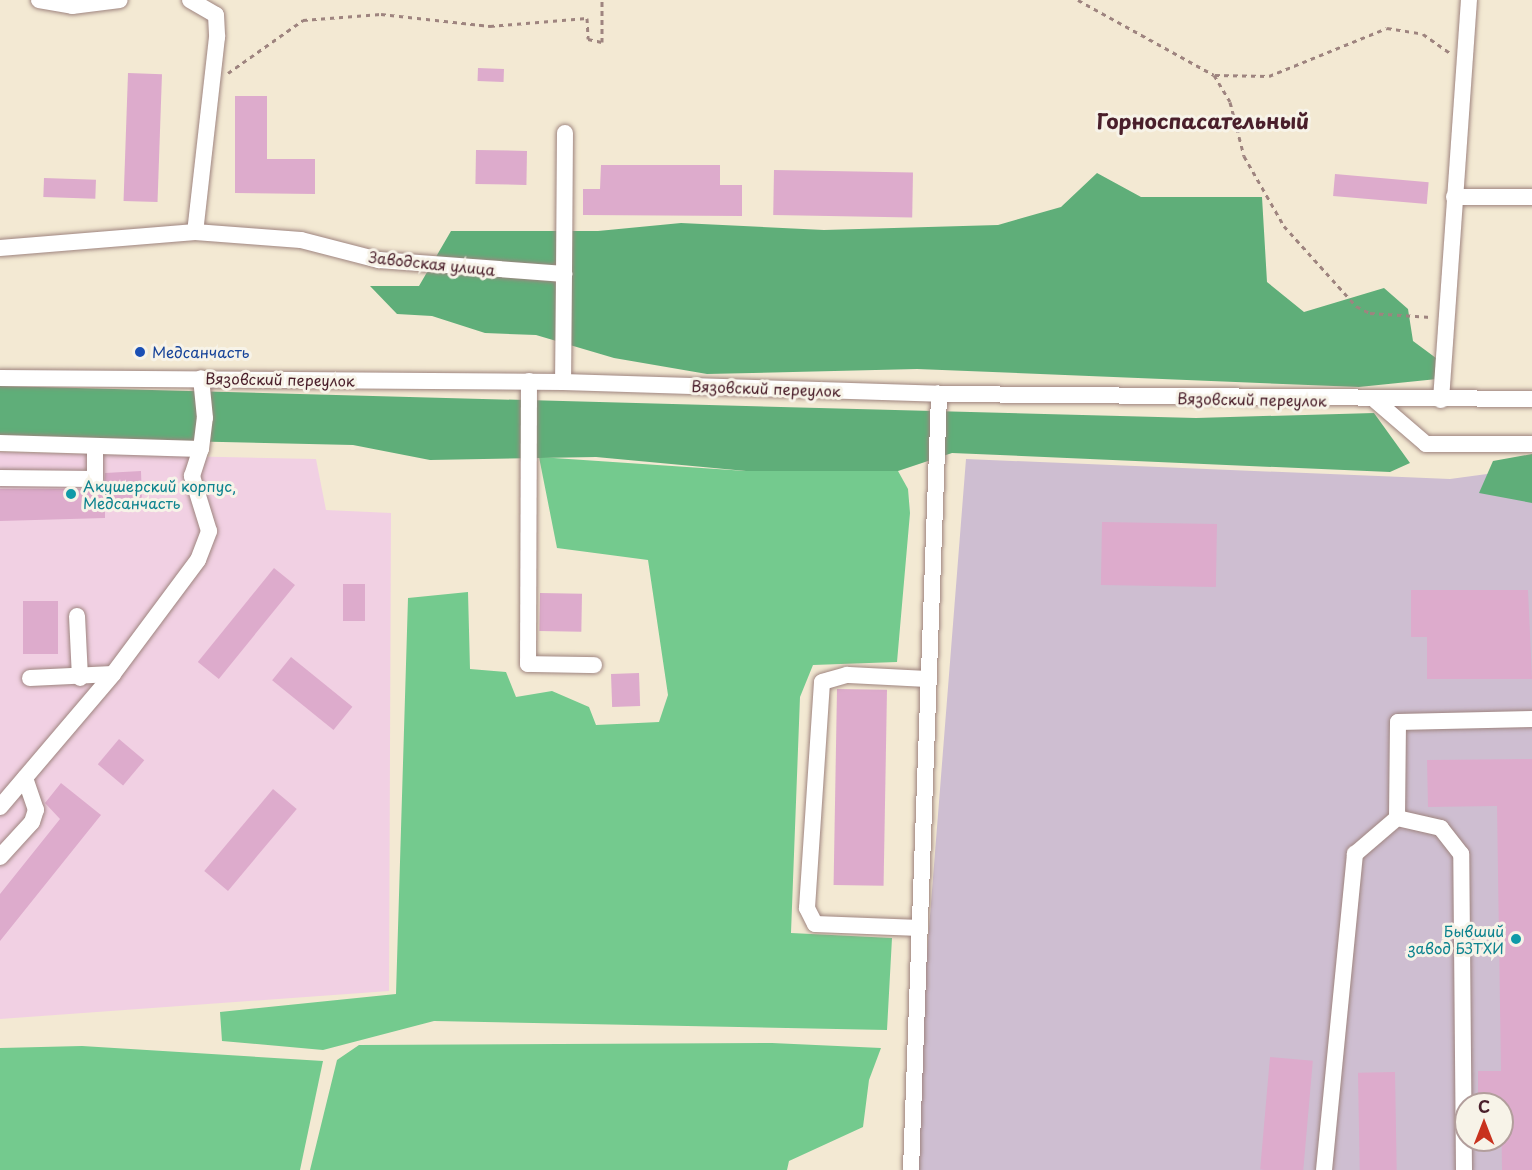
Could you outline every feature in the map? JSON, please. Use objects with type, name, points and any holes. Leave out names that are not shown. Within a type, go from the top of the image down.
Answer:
[{"type":"street","points":[[39,0],[72,6],[120,0]]},
{"type":"street","points":[[189,0],[216,15],[195,232]]},
{"type":"street","points":[[1441,400],[1469,0]]},
{"type":"street","points":[[563,382],[565,133]]},
{"type":"street","points":[[1454,197],[1532,197]]},
{"type":"street","name":"Заводская улица","points":[[0,248],[195,232],[302,240],[378,261],[564,274]]},
{"type":"street","name":"Вязовский переулок","points":[[0,378],[529,381],[939,394],[1376,401],[1532,399]]},
{"type":"street","points":[[0,807],[113,674],[198,560],[209,531],[192,476],[201,449],[205,418],[201,378]]},
{"type":"street","points":[[529,381],[528,664],[594,666]]},
{"type":"street","points":[[911,1170],[939,394]]},
{"type":"street","points":[[1376,401],[1426,444],[1532,444]]},
{"type":"street","points":[[0,443],[95,448],[201,449]]},
{"type":"street","points":[[0,478],[95,479],[95,448]]},
{"type":"street","points":[[77,616],[80,678]]},
{"type":"street","points":[[30,678],[80,678],[113,674]]},
{"type":"street","points":[[920,928],[815,924],[807,908],[822,682],[847,675],[929,679]]},
{"type":"street","points":[[1324,1170],[1355,854],[1397,818],[1398,722],[1532,719]]},
{"type":"street","points":[[0,857],[32,822],[36,810],[25,778]]},
{"type":"street","points":[[1397,818],[1441,828],[1461,854],[1464,1170]]},
{"type":"path","points":[[211,85],[303,20],[381,14],[490,26],[587,18],[588,39],[602,42],[602,0]]},
{"type":"path","points":[[1078,0],[1214,75],[1269,76],[1387,28],[1423,34],[1464,62]]},
{"type":"path","points":[[1214,75],[1230,102],[1244,156],[1284,226],[1314,265],[1370,313],[1448,318]]},
{"type":"shaded area","points":[[0,452],[316,459],[326,510],[391,513],[389,991],[0,1019]]},
{"type":"shaded area","points":[[966,459],[1450,479],[1532,468],[1532,1170],[910,1170]]},
{"type":"green space","points":[[1097,173],[1141,197],[1262,197],[1267,282],[1304,312],[1384,288],[1408,309],[1413,341],[1444,364],[1437,379],[1359,387],[917,369],[707,374],[614,358],[536,335],[485,333],[432,316],[397,314],[370,286],[419,286],[451,231],[598,231],[681,223],[824,230],[998,225],[1061,207]]},
{"type":"green space","points":[[0,386],[1196,418],[1374,413],[1410,463],[1390,472],[952,453],[898,471],[746,471],[596,457],[430,460],[353,445],[0,437]]},
{"type":"green space","points":[[1532,454],[1532,503],[1479,493],[1493,461]]},
{"type":"green space","points":[[539,457],[746,471],[898,471],[908,489],[910,513],[897,662],[813,665],[800,697],[791,933],[892,938],[887,1030],[434,1021],[323,1050],[222,1041],[220,1012],[396,994],[408,598],[468,592],[470,669],[506,672],[516,697],[552,691],[589,707],[596,725],[659,722],[668,695],[648,560],[557,548]]},
{"type":"green space","points":[[772,1043],[881,1048],[869,1080],[863,1127],[789,1161],[787,1170],[310,1170],[337,1060],[359,1045]]},
{"type":"green space","points":[[82,1046],[323,1061],[300,1170],[0,1170],[0,1048]]},
{"type":"building","points":[[478,68],[504,69],[504,82],[478,81]]},
{"type":"building","points":[[128,73],[162,74],[158,202],[124,201]]},
{"type":"building","points":[[235,96],[267,96],[267,159],[315,159],[315,194],[235,193]]},
{"type":"building","points":[[476,150],[527,151],[526,185],[475,184]]},
{"type":"building","points":[[601,165],[720,165],[720,185],[742,185],[742,216],[583,215],[583,189],[600,189]]},
{"type":"building","points":[[774,170],[913,172],[912,217],[773,215]]},
{"type":"building","points":[[1335,174],[1429,182],[1427,204],[1333,196]]},
{"type":"building","points":[[44,178],[96,180],[95,199],[43,197]]},
{"type":"building","name":"Акушерский корпус, Медсанчасть","points":[[141,471],[142,502],[105,503],[105,518],[0,521],[0,489],[95,489],[104,485],[105,473]]},
{"type":"building","points":[[1102,522],[1217,524],[1216,587],[1101,585]]},
{"type":"building","points":[[274,568],[295,585],[219,679],[198,662]]},
{"type":"building","points":[[343,584],[365,584],[365,621],[343,621]]},
{"type":"building","points":[[1411,590],[1528,590],[1532,679],[1427,679],[1427,637],[1411,637]]},
{"type":"building","points":[[540,593],[582,594],[581,632],[539,631]]},
{"type":"building","points":[[23,601],[58,601],[58,654],[23,654]]},
{"type":"building","points":[[291,657],[352,707],[334,730],[272,680]]},
{"type":"building","points":[[639,673],[640,706],[612,707],[611,674]]},
{"type":"building","points":[[837,689],[887,690],[884,886],[834,885]]},
{"type":"building","points":[[119,739],[144,760],[123,785],[98,764]]},
{"type":"building","name":"Бывший завод БЗТХИ","points":[[1532,759],[1532,1170],[1502,1170],[1502,1152],[1514,1152],[1514,1092],[1478,1092],[1478,1071],[1501,1071],[1497,806],[1428,807],[1427,760]]},
{"type":"building","points":[[61,783],[101,815],[0,941],[0,894],[60,819],[45,803]]},
{"type":"building","points":[[273,789],[297,809],[228,891],[204,871]]},
{"type":"building","points":[[1270,1057],[1313,1061],[1303,1170],[1260,1170]]},
{"type":"building","points":[[1395,1072],[1397,1170],[1360,1170],[1358,1073]]},
{"type":"place","name":"Медсанчасть","points":[[140,352]]},
{"type":"place","name":"Акушерский корпус, Медсанчасть","points":[[71,494]]},
{"type":"place","name":"Бывший завод БЗТХИ","points":[[1516,939]]},
{"type":"district","name":"Горноспасательный","points":[[1203,120]]}]
